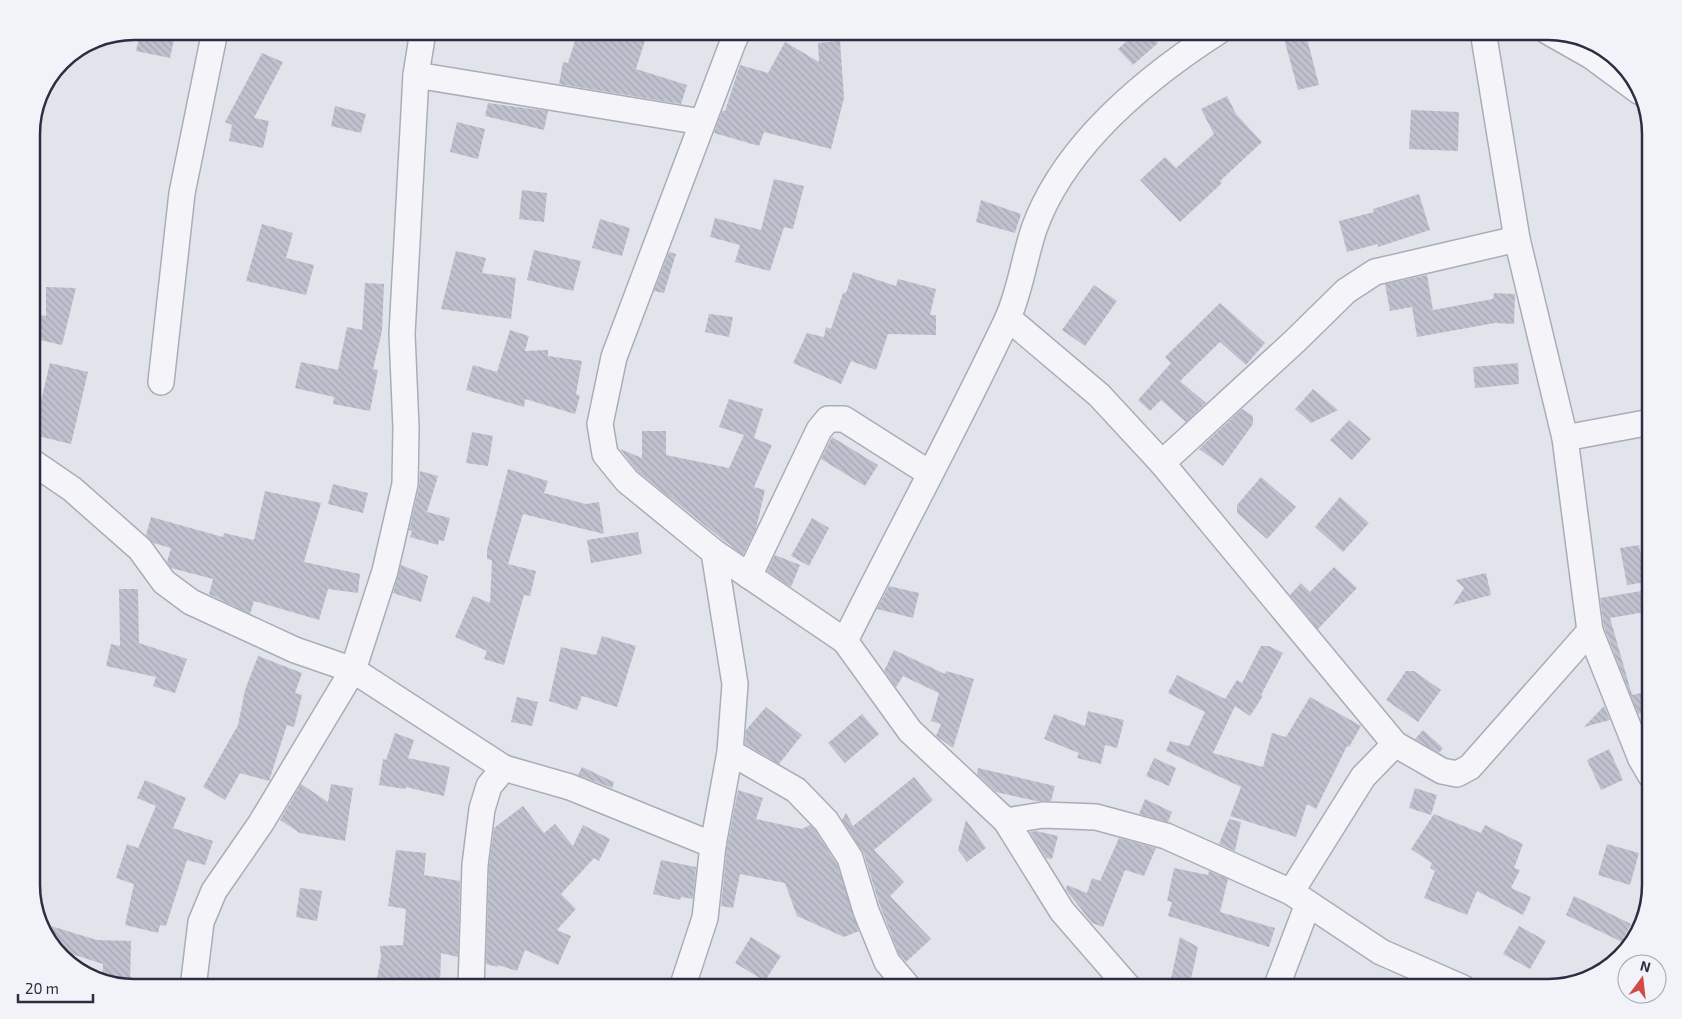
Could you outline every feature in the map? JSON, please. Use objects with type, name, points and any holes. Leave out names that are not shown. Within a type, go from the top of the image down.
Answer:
[{"type":"street","points":[[161,382],[182,193],[213,40]]},
{"type":"street","points":[[194,979],[201,922],[214,891],[261,823],[353,670],[385,571],[405,484],[406,428],[402,334],[416,75],[421,40]]},
{"type":"street","points":[[733,40],[614,357],[600,424],[605,454],[627,481],[714,552],[844,640],[910,731],[1006,821],[1062,911],[1121,979]]},
{"type":"street","points":[[844,640],[1008,318],[1034,229],[1057,180],[1120,105],[1186,52],[1205,40]]},
{"type":"street","points":[[1484,40],[1517,239],[1565,438],[1590,631],[1642,761]]},
{"type":"street","points":[[1567,42],[1591,56],[1626,81]]},
{"type":"street","points":[[416,75],[702,122]]},
{"type":"street","points":[[1162,463],[1296,341],[1346,291],[1375,272],[1517,239]]},
{"type":"street","points":[[1008,318],[1099,396],[1162,463],[1395,744],[1442,772],[1457,774],[1470,767],[1590,631]]},
{"type":"street","points":[[749,576],[819,430],[828,419],[844,420],[929,473]]},
{"type":"street","points":[[1565,438],[1642,424]]},
{"type":"street","points":[[40,467],[72,489],[140,549],[164,582],[191,602],[294,650],[353,670],[504,768],[570,786],[713,845]]},
{"type":"street","points":[[685,979],[705,918],[713,845],[730,752],[735,684],[714,552]]},
{"type":"street","points":[[1278,979],[1299,898],[1363,777],[1395,744]]},
{"type":"street","points":[[730,752],[796,790],[826,822],[850,858],[866,911],[887,962],[901,979]]},
{"type":"street","points":[[471,979],[475,865],[482,809],[489,786],[504,768]]},
{"type":"street","points":[[1006,821],[1043,815],[1096,817],[1166,836],[1299,898],[1381,952],[1442,979]]},
{"type":"building","points":[[139,40],[174,40],[170,58],[136,51]]},
{"type":"building","points":[[575,40],[645,40],[636,69],[687,85],[681,104],[559,84],[563,62],[568,63]]},
{"type":"building","points":[[1128,40],[1156,40],[1158,43],[1133,65],[1118,49]]},
{"type":"building","points":[[1284,40],[1307,40],[1319,85],[1298,90]]},
{"type":"building","points":[[840,41],[844,98],[831,149],[764,132],[759,146],[714,133],[722,111],[725,111],[740,65],[768,73],[785,42],[819,62],[818,43]]},
{"type":"building","points":[[262,53],[283,62],[254,118],[269,121],[263,148],[229,141],[232,125],[225,122]]},
{"type":"building","points":[[1227,96],[1236,114],[1262,142],[1180,222],[1140,180],[1165,157],[1176,168],[1214,134],[1201,109]]},
{"type":"building","points":[[488,103],[548,111],[544,130],[485,116]]},
{"type":"building","points":[[335,106],[366,114],[361,133],[331,126]]},
{"type":"building","points":[[1411,110],[1459,112],[1458,151],[1409,149]]},
{"type":"building","points":[[457,122],[485,129],[478,159],[450,152]]},
{"type":"building","points":[[774,179],[804,186],[793,229],[784,227],[770,271],[735,262],[740,245],[710,237],[715,218],[761,230]]},
{"type":"building","points":[[522,190],[547,193],[544,222],[519,219]]},
{"type":"building","points":[[1419,194],[1430,230],[1378,247],[1378,244],[1347,252],[1339,221],[1374,212],[1373,209]]},
{"type":"building","points":[[981,200],[1021,214],[1015,233],[976,222]]},
{"type":"building","points":[[600,219],[630,228],[622,256],[592,248]]},
{"type":"building","points":[[262,224],[293,233],[286,258],[314,265],[306,295],[246,281]]},
{"type":"building","points":[[534,250],[581,261],[573,291],[527,280]]},
{"type":"building","points":[[456,251],[486,258],[482,273],[516,278],[511,319],[441,309]]},
{"type":"building","points":[[669,252],[676,254],[664,293],[654,291]]},
{"type":"building","points":[[853,272],[896,286],[898,279],[936,289],[930,315],[936,315],[936,335],[888,334],[876,370],[851,361],[841,384],[793,363],[807,333],[824,337],[826,327],[831,329],[843,293],[846,293]]},
{"type":"building","points":[[1427,275],[1433,310],[1493,299],[1494,293],[1515,294],[1514,324],[1495,323],[1417,337],[1412,307],[1390,311],[1385,284]]},
{"type":"building","points":[[365,283],[384,284],[382,331],[373,369],[378,370],[370,411],[333,404],[334,397],[295,388],[301,362],[338,370],[347,327],[362,330]]},
{"type":"building","points":[[1094,285],[1117,301],[1085,346],[1062,330]]},
{"type":"building","points":[[46,287],[76,288],[62,345],[40,340],[40,315],[46,316]]},
{"type":"building","points":[[1220,303],[1265,343],[1246,365],[1220,342],[1180,381],[1206,403],[1186,422],[1161,400],[1150,411],[1138,400],[1171,363],[1165,357]]},
{"type":"building","points":[[709,314],[733,317],[729,337],[705,332]]},
{"type":"building","points":[[510,330],[529,336],[525,351],[548,350],[548,356],[582,361],[576,394],[580,396],[575,414],[525,399],[524,407],[466,390],[473,365],[497,372]]},
{"type":"building","points":[[50,363],[88,372],[71,444],[40,437],[40,405]]},
{"type":"building","points":[[1518,363],[1519,384],[1475,388],[1473,367]]},
{"type":"building","points":[[1313,389],[1338,410],[1311,423],[1295,409]]},
{"type":"building","points":[[729,399],[763,409],[754,438],[746,435],[772,445],[754,487],[765,490],[756,529],[743,555],[637,471],[620,449],[642,458],[642,431],[666,431],[666,455],[729,468],[744,435],[719,427]]},
{"type":"building","points":[[1242,409],[1253,416],[1253,424],[1223,466],[1199,449]]},
{"type":"building","points":[[1349,420],[1371,439],[1352,460],[1330,440]]},
{"type":"building","points":[[472,432],[493,436],[488,466],[466,463]]},
{"type":"building","points":[[832,437],[878,465],[865,486],[821,459]]},
{"type":"building","points":[[508,469],[548,481],[544,493],[586,504],[599,502],[604,534],[523,514],[508,564],[536,571],[530,596],[524,595],[504,665],[484,659],[487,651],[455,637],[473,596],[490,603],[492,560],[487,559],[487,550]]},
{"type":"building","points":[[420,471],[438,476],[427,512],[450,518],[444,541],[439,540],[438,545],[410,537],[412,531],[409,530],[419,487]]},
{"type":"building","points":[[1261,477],[1296,507],[1267,539],[1237,513],[1237,505]]},
{"type":"building","points":[[333,484],[368,493],[363,513],[328,504]]},
{"type":"building","points":[[265,491],[321,503],[304,562],[360,574],[358,593],[328,589],[319,620],[254,601],[250,614],[209,594],[213,579],[171,568],[167,562],[171,548],[153,543],[146,535],[151,517],[223,537],[224,533],[254,540]]},
{"type":"building","points":[[1340,497],[1369,523],[1343,552],[1315,527]]},
{"type":"building","points":[[812,518],[829,528],[809,566],[791,556]]},
{"type":"building","points":[[638,532],[642,554],[591,563],[587,540]]},
{"type":"building","points":[[1639,545],[1642,559],[1642,583],[1627,585],[1620,548]]},
{"type":"building","points":[[775,555],[800,565],[791,587],[767,571]]},
{"type":"building","points":[[401,565],[428,576],[421,602],[393,593]]},
{"type":"building","points":[[1334,567],[1357,588],[1318,629],[1290,595],[1301,583],[1310,592]]},
{"type":"building","points":[[1486,573],[1491,595],[1453,605],[1464,588],[1456,580]]},
{"type":"building","points":[[889,586],[919,593],[913,618],[877,609]]},
{"type":"building","points":[[119,589],[138,589],[139,643],[187,659],[175,693],[153,686],[156,677],[106,666],[111,644],[120,646]]},
{"type":"building","points":[[1641,591],[1642,613],[1610,618],[1632,695],[1642,693],[1642,713],[1638,714],[1604,627],[1600,598]]},
{"type":"building","points":[[602,636],[636,646],[617,707],[582,696],[577,710],[549,701],[561,647],[596,655]]},
{"type":"building","points":[[1261,646],[1269,646],[1283,653],[1261,695],[1263,696],[1250,716],[1235,706],[1213,753],[1263,767],[1272,733],[1286,737],[1310,697],[1361,726],[1349,747],[1347,746],[1316,809],[1307,804],[1296,837],[1230,816],[1241,787],[1166,751],[1170,741],[1189,746],[1205,712],[1168,693],[1177,675],[1225,699],[1237,680],[1242,683]]},
{"type":"building","points":[[894,650],[945,674],[946,671],[974,679],[953,748],[936,736],[941,724],[931,721],[939,693],[903,676],[896,687],[884,671]]},
{"type":"building","points":[[258,656],[302,673],[295,693],[302,695],[294,727],[287,725],[269,781],[240,773],[225,800],[203,787],[238,725],[245,690]]},
{"type":"building","points":[[1406,671],[1414,671],[1441,690],[1418,722],[1386,700]]},
{"type":"building","points":[[517,697],[538,702],[532,726],[511,722]]},
{"type":"building","points":[[1604,706],[1610,720],[1584,727]]},
{"type":"building","points":[[766,707],[802,735],[779,764],[745,744],[746,730]]},
{"type":"building","points":[[1088,711],[1124,720],[1117,748],[1105,745],[1101,764],[1077,758],[1079,753],[1044,739],[1054,714],[1085,726]]},
{"type":"building","points":[[862,714],[879,734],[845,763],[828,743]]},
{"type":"building","points":[[1423,730],[1443,748],[1439,753],[1415,739]]},
{"type":"building","points":[[395,733],[414,740],[408,758],[450,767],[444,796],[406,787],[405,789],[379,785],[383,759],[386,760]]},
{"type":"building","points":[[1609,749],[1623,780],[1601,790],[1587,760]]},
{"type":"building","points":[[1154,758],[1176,768],[1169,786],[1146,776]]},
{"type":"building","points":[[582,767],[614,782],[612,788],[578,775]]},
{"type":"building","points":[[978,768],[1055,786],[1051,801],[1036,801],[996,792],[977,774]]},
{"type":"building","points":[[914,777],[933,800],[874,850],[904,882],[890,896],[931,939],[906,962],[899,954],[880,906],[864,854],[842,820],[846,813],[853,826]]},
{"type":"building","points":[[145,780],[186,798],[173,828],[213,841],[205,865],[187,860],[166,926],[160,925],[158,933],[125,925],[134,884],[116,878],[127,844],[138,848],[156,806],[137,798]]},
{"type":"building","points":[[301,784],[328,802],[331,784],[353,788],[345,841],[300,833],[280,820]]},
{"type":"building","points":[[1415,788],[1437,795],[1431,815],[1409,808]]},
{"type":"building","points":[[738,790],[763,798],[756,819],[802,829],[810,825],[815,830],[837,864],[859,931],[844,937],[797,916],[785,883],[740,874],[733,908],[721,906],[727,847]]},
{"type":"building","points":[[1145,799],[1172,812],[1168,822],[1139,814]]},
{"type":"building","points":[[523,806],[544,833],[555,824],[573,846],[583,825],[610,839],[599,861],[594,858],[561,894],[576,909],[557,930],[571,936],[558,965],[525,950],[517,971],[498,965],[498,967],[486,964],[489,866],[494,828]]},
{"type":"building","points":[[1434,814],[1481,833],[1485,825],[1523,844],[1514,868],[1520,870],[1511,888],[1531,897],[1523,915],[1477,891],[1467,915],[1424,898],[1435,871],[1430,868],[1432,863],[1411,849]]},
{"type":"building","points":[[1229,819],[1241,822],[1235,851],[1219,844]]},
{"type":"building","points":[[966,820],[986,848],[967,862],[958,850]]},
{"type":"building","points":[[1036,831],[1058,836],[1052,859],[1046,858],[1030,832]]},
{"type":"building","points":[[1119,838],[1156,848],[1144,876],[1125,870],[1103,927],[1092,923],[1066,890],[1067,885],[1087,893],[1092,878],[1100,881]]},
{"type":"building","points":[[1607,844],[1639,853],[1630,885],[1598,875]]},
{"type":"building","points":[[396,850],[426,853],[424,875],[460,881],[458,957],[441,953],[440,979],[377,979],[381,957],[380,946],[403,945],[406,909],[388,906]]},
{"type":"building","points":[[661,860],[696,867],[693,899],[681,897],[680,900],[653,894]]},
{"type":"building","points":[[1174,868],[1208,875],[1209,871],[1228,879],[1220,912],[1275,928],[1269,947],[1168,916],[1172,902],[1167,901]]},
{"type":"building","points":[[300,888],[322,891],[317,921],[296,917]]},
{"type":"building","points":[[1574,896],[1631,924],[1622,942],[1566,915]]},
{"type":"building","points":[[49,926],[97,940],[131,941],[130,979],[102,973],[103,964],[69,953]]},
{"type":"building","points":[[1519,926],[1546,941],[1530,969],[1503,954]]},
{"type":"building","points":[[751,937],[781,956],[766,979],[762,979],[735,963]]},
{"type":"building","points":[[1180,937],[1198,947],[1191,979],[1171,979]]}]
